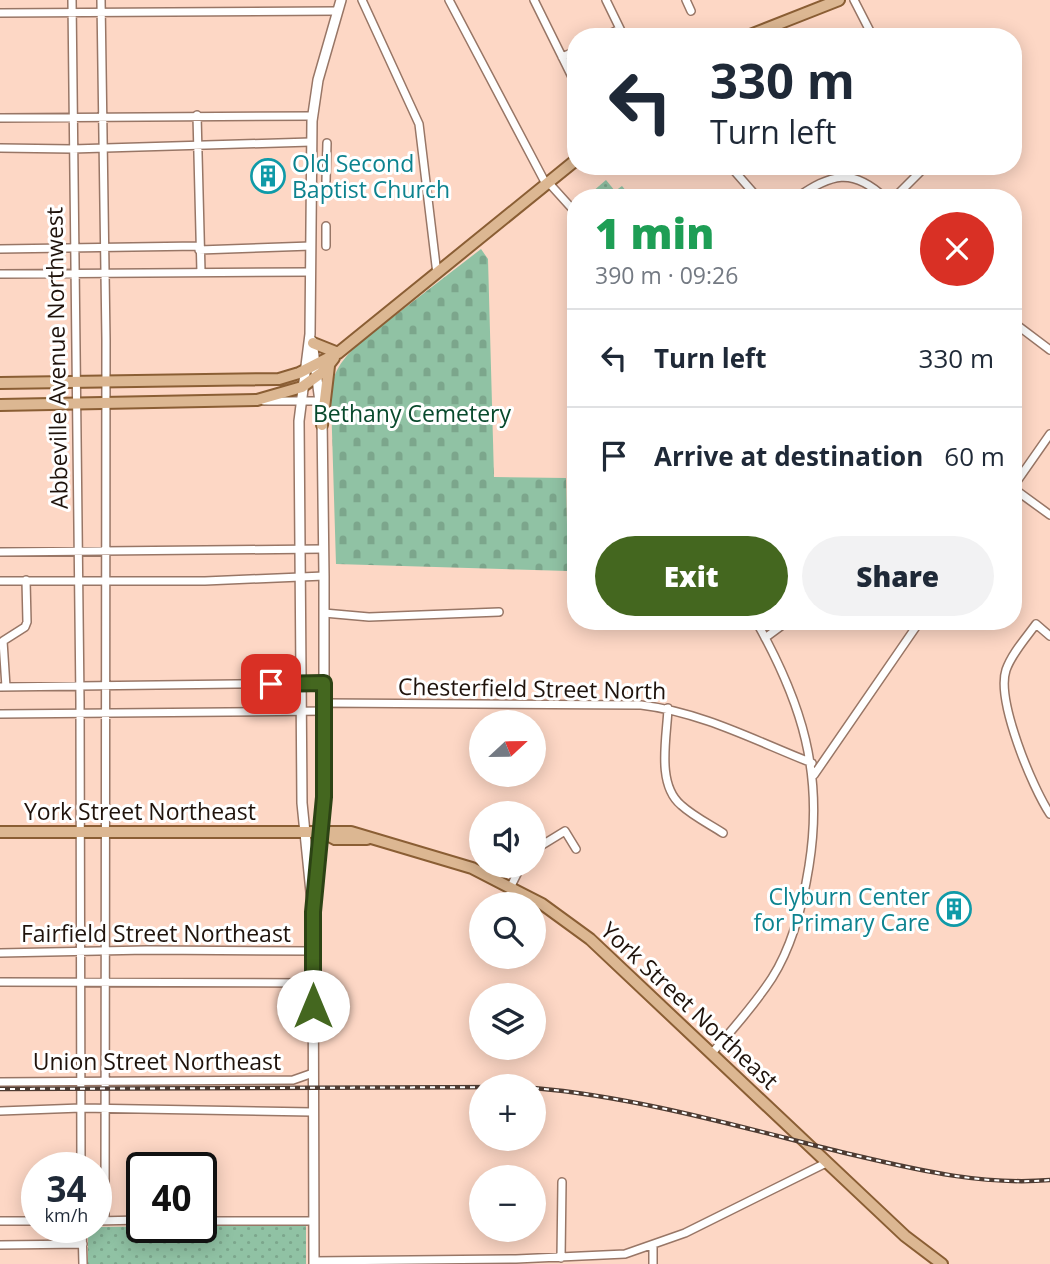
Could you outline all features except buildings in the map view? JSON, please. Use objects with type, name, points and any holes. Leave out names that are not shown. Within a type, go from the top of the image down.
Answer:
[{"type":"main road","points":[[768,28],[839,0]]},
{"type":"main road","points":[[0,405],[257,400],[302,387],[315,371],[567,167]]},
{"type":"main road","points":[[311,338],[338,354]]},
{"type":"main road","points":[[322,425],[324,384],[329,365],[338,354]]},
{"type":"main road","points":[[0,383],[283,378],[329,365]]},
{"type":"main road","points":[[283,378],[287,387],[284,394]]},
{"type":"main road","name":"York Street Northeast","points":[[0,832],[322,832],[335,839],[371,839],[447,859],[511,886],[558,914],[590,939],[905,1237],[942,1264]]},
{"type":"street","name":"Abbeville Avenue Northwest","points":[[72,0],[80,715],[81,1152]]},
{"type":"street","name":"Abbeville Avenue Northwest","points":[[102,0],[101,117],[106,274],[106,1152]]},
{"type":"street","points":[[313,912],[322,832],[324,576],[322,425],[311,338],[310,162],[312,116],[318,80],[341,0]]},
{"type":"street","points":[[362,0],[419,124],[437,274]]},
{"type":"street","points":[[449,0],[547,183],[567,204]]},
{"type":"street","points":[[534,0],[567,67]]},
{"type":"street","points":[[606,0],[620,28]]},
{"type":"street","points":[[686,0],[691,11]]},
{"type":"street","points":[[854,0],[868,28]]},
{"type":"street","points":[[0,13],[338,11]]},
{"type":"street","points":[[562,57],[567,55]]},
{"type":"street","points":[[197,115],[201,272]]},
{"type":"street","points":[[0,118],[312,116]]},
{"type":"street","points":[[0,148],[72,149],[311,142]]},
{"type":"street","points":[[326,181],[327,143]]},
{"type":"street","points":[[310,162],[326,161]]},
{"type":"street","points":[[738,175],[750,189]]},
{"type":"street","points":[[903,189],[917,175]]},
{"type":"street","points":[[812,189],[843,177],[867,183],[874,189]]},
{"type":"street","points":[[0,249],[199,248],[326,242],[326,226]]},
{"type":"street","points":[[0,274],[311,272]]},
{"type":"street","points":[[1022,329],[1050,350]]},
{"type":"street","points":[[311,338],[303,371],[300,401],[300,550],[305,832],[313,912],[314,1262],[490,1262],[503,1259],[610,1256],[653,1246],[827,1163]]},
{"type":"street","points":[[257,400],[320,401]]},
{"type":"street","points":[[1022,475],[1050,434]]},
{"type":"street","points":[[1022,495],[1050,516]]},
{"type":"street","points":[[0,552],[323,549]]},
{"type":"street","points":[[0,580],[105,581],[324,576]]},
{"type":"street","points":[[26,580],[27,622],[25,627],[3,640],[3,687],[324,683]]},
{"type":"street","points":[[324,614],[369,617],[499,611]]},
{"type":"street","points":[[1050,636],[1036,624],[1007,667],[1003,687],[1012,724],[1050,814]]},
{"type":"street","points":[[712,1053],[773,976],[791,936],[812,854],[812,763],[792,695],[761,630]]},
{"type":"street","points":[[765,638],[776,630]]},
{"type":"street","points":[[814,775],[914,630]]},
{"type":"street","name":"Chesterfield Street North","points":[[0,714],[106,715],[302,712],[324,707],[641,705],[668,708],[698,717],[812,763]]},
{"type":"street","points":[[668,708],[666,778],[669,790],[681,806],[723,832]]},
{"type":"street","points":[[546,843],[565,831],[576,849]]},
{"type":"street","points":[[511,886],[515,878]]},
{"type":"street","name":"Fairfield Street Northeast","points":[[0,953],[313,951]]},
{"type":"street","points":[[0,982],[313,983]]},
{"type":"street","name":"Union Street Northeast","points":[[0,1082],[293,1080],[313,1073]]},
{"type":"street","name":"Union Street Northeast","points":[[0,1111],[81,1108],[313,1112]]},
{"type":"street","points":[[561,1258],[562,1182]]},
{"type":"street","points":[[0,1221],[21,1221]]},
{"type":"street","points":[[217,1221],[314,1221]]},
{"type":"street","points":[[0,1245],[83,1244],[83,1264]]},
{"type":"street","points":[[653,1246],[653,1264]]},
{"type":"green space","points":[[606,180],[613,189],[596,189]]},
{"type":"green space","name":"Bethany Cemetery","points":[[481,249],[488,259],[494,477],[566,478],[567,571],[336,564],[332,389],[343,360],[362,341]]},
{"type":"green space","points":[[306,1225],[306,1264],[88,1264],[88,1243],[112,1243],[112,1227],[126,1227],[126,1243],[217,1243],[217,1226]]},
{"type":"railway","points":[[0,1089],[469,1087]]},
{"type":"railway","points":[[546,1089],[650,1106],[944,1174],[997,1180],[1050,1180]]},
{"type":"place","name":"Old Second Baptist Church","points":[[268,176]]},
{"type":"place","name":"Clyburn Center for Primary Care","points":[[954,909]]},
{"type":"route","points":[[271,684],[324,683],[324,797],[313,912],[313,1006]]}]
